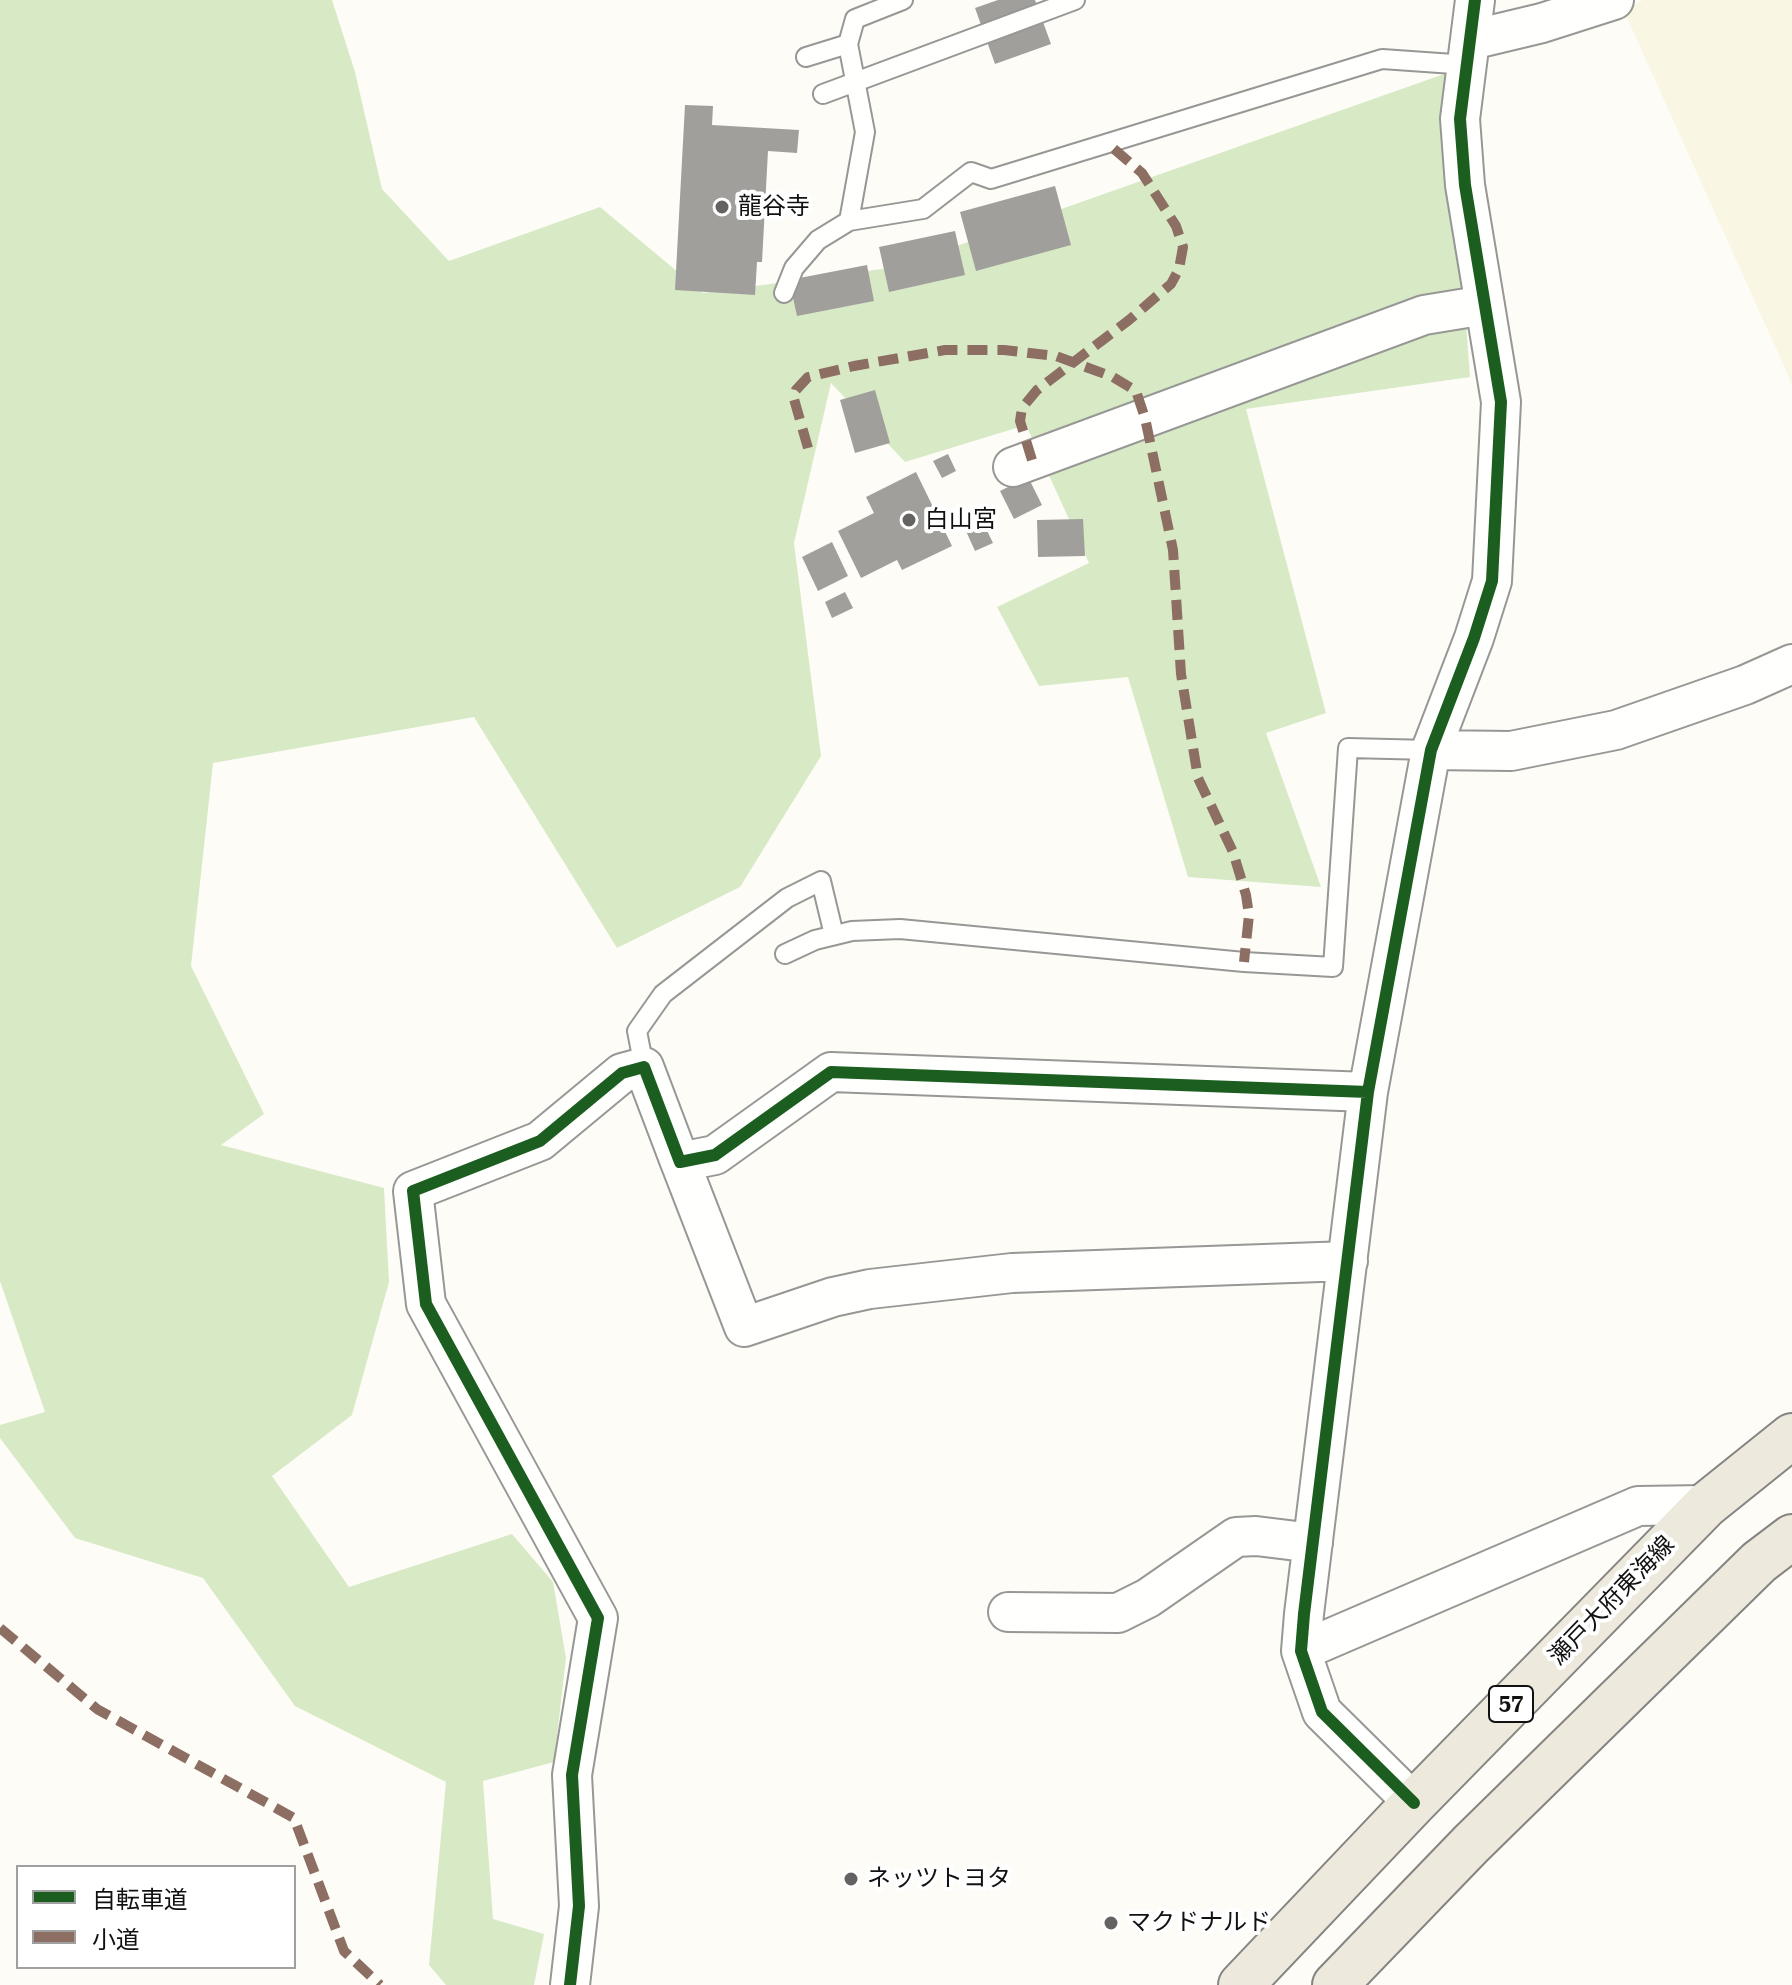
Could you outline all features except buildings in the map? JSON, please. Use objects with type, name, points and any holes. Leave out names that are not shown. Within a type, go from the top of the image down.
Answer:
[{"type":"main road","name":"瀬戸大府東海線","points":[[1241,1985],[1706,1505],[1792,1436]]},
{"type":"main road","points":[[1335,1985],[1471,1844],[1748,1573],[1792,1537]]},
{"type":"street","points":[[1414,1803],[1322,1712],[1301,1651],[1368,1092],[1431,750],[1474,638],[1492,581],[1501,402],[1465,185],[1460,119],[1475,0]]},
{"type":"street","points":[[1470,52],[1542,23],[1614,0]]},
{"type":"street","points":[[1013,467],[1424,315],[1485,305]]},
{"type":"street","points":[[1431,750],[1511,751],[1616,730],[1745,685],[1792,664]]},
{"type":"street","points":[[570,1985],[579,1906],[572,1775],[598,1618],[426,1304],[413,1191],[540,1141],[622,1073],[644,1067],[744,1327],[833,1297],[870,1289],[1012,1273],[1348,1261]]},
{"type":"street","points":[[680,1162],[715,1155],[831,1072],[1368,1092]]},
{"type":"street","points":[[1301,1651],[1638,1506],[1706,1505]]},
{"type":"street","points":[[1008,1612],[1118,1613],[1148,1598],[1236,1537],[1256,1536],[1313,1543]]},
{"type":"lane","points":[[849,221],[865,132],[848,44],[855,19],[903,0]]},
{"type":"lane","points":[[823,94],[1075,0]]},
{"type":"lane","points":[[806,57],[848,44]]},
{"type":"lane","points":[[784,293],[794,268],[818,240],[849,221],[923,209],[971,172],[991,179],[1382,59],[1470,52]]},
{"type":"lane","points":[[785,954],[815,940],[852,931],[900,929],[1244,962],[1333,967],[1348,748],[1431,750]]},
{"type":"lane","points":[[644,1067],[637,1031],[663,994],[787,898],[821,881],[834,935]]},
{"type":"shaded area","points":[[1643,0],[1792,0],[1792,384],[1623,9]]},
{"type":"green space","points":[[0,0],[332,0],[355,72],[382,189],[449,261],[600,207],[703,293],[897,267],[1447,73],[1470,377],[1246,409],[1326,713],[1266,733],[1321,887],[1188,877],[1128,677],[1039,686],[997,607],[1089,563],[1026,425],[905,462],[831,383],[794,543],[821,756],[740,887],[617,948],[474,717],[213,763],[191,966],[264,1114],[221,1145],[384,1188],[389,1282],[352,1415],[272,1476],[349,1587],[512,1534],[553,1582],[566,1658],[554,1762],[483,1781],[493,1919],[544,1934],[534,1985],[446,1985],[429,1965],[446,1782],[295,1706],[203,1578],[75,1538],[0,1438],[0,1425],[45,1412],[0,1281]]},
{"type":"marked path","points":[[1032,460],[1020,421],[1022,408],[1037,390],[1171,284],[1179,269],[1183,247],[1176,226],[1142,173],[1107,143]]},
{"type":"marked path","points":[[808,448],[794,399],[796,390],[808,377],[945,350],[1004,350],[1056,356],[1113,377],[1136,391],[1145,418],[1173,550],[1181,674],[1198,778],[1233,852],[1246,895],[1249,915],[1244,962]]},
{"type":"marked path","points":[[0,1628],[97,1709],[294,1818],[344,1951],[380,1985]]},
{"type":"cycle path","points":[[1414,1803],[1322,1712],[1301,1651],[1368,1092],[1431,750],[1474,638],[1492,581],[1501,402],[1465,185],[1460,119],[1475,0]]},
{"type":"cycle path","points":[[570,1985],[579,1906],[572,1775],[598,1618],[426,1304],[413,1191],[540,1141],[622,1073],[644,1067],[680,1162],[715,1155],[831,1072],[1368,1092]]},
{"type":"place","name":"龍谷寺","points":[[722,207]]},
{"type":"place","name":"白山宮","points":[[909,520]]},
{"type":"place","name":"ネッツトヨタ","points":[[851,1879]]},
{"type":"place","name":"マクドナルド","points":[[1111,1923]]}]
